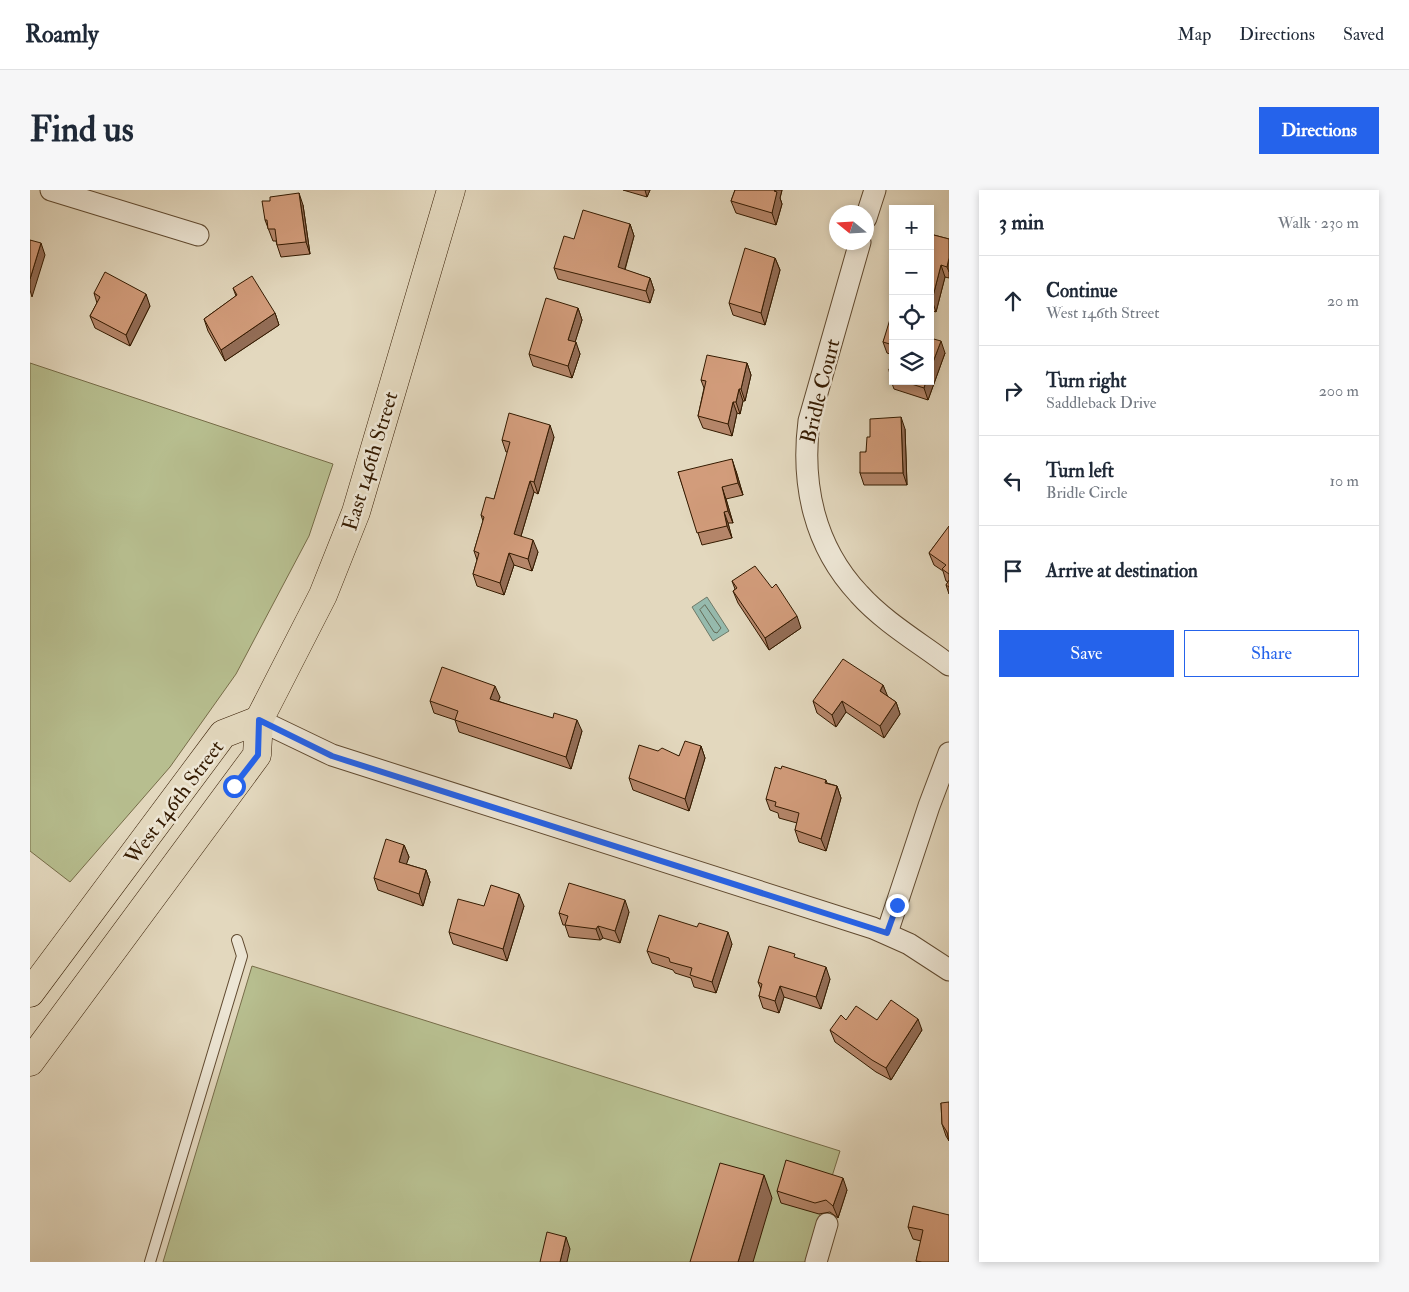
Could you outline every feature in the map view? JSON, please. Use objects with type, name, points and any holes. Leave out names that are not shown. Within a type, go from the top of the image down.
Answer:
[{"type":"main road","name":"East 146th Street","points":[[259,720],[323,595],[356,512],[451,190]]},
{"type":"main road","name":"West 146th Street","points":[[30,993],[223,734],[259,720],[258,755],[30,1062]]},
{"type":"street","points":[[51,190],[198,235]]},
{"type":"street","points":[[870,205],[875,190]]},
{"type":"street","name":"Bridle Court","points":[[858,250],[809,421],[805,450],[807,488],[815,519],[825,545],[859,595],[949,665]]},
{"type":"street","points":[[259,720],[332,756],[887,933],[949,970]]},
{"type":"street","points":[[887,933],[929,806],[949,753]]},
{"type":"street","points":[[816,1262],[827,1224]]},
{"type":"lane","points":[[150,1262],[242,956],[237,940]]},
{"type":"green space","points":[[30,363],[333,464],[309,536],[236,674],[170,767],[70,882],[30,851]]},
{"type":"green space","points":[[252,966],[840,1151],[805,1262],[163,1262]]},
{"type":"water","points":[[707,597],[729,631],[713,641],[692,607]]},
{"type":"building","points":[[735,190],[775,190],[777,192],[772,213],[731,201]]},
{"type":"building","points":[[299,193],[306,242],[277,245],[275,229],[268,229],[262,201],[270,201],[270,197]]},
{"type":"building","points":[[583,210],[630,224],[618,267],[650,278],[646,291],[554,268],[564,236],[574,239]]},
{"type":"building","points":[[934,235],[949,239],[947,267],[941,265],[934,292]]},
{"type":"building","points":[[30,240],[41,243],[30,279]]},
{"type":"building","points":[[745,248],[775,258],[761,313],[729,303]]},
{"type":"building","points":[[105,272],[146,294],[126,335],[90,316],[100,297],[94,293]]},
{"type":"building","points":[[252,276],[275,313],[221,350],[204,319],[237,295],[233,288]]},
{"type":"building","points":[[546,298],[578,308],[568,340],[576,342],[568,366],[529,354]]},
{"type":"building","points":[[889,322],[889,344],[883,342]]},
{"type":"building","points":[[934,339],[941,341],[934,359]]},
{"type":"building","points":[[707,355],[747,363],[741,389],[739,389],[736,402],[733,402],[728,424],[698,416],[706,381],[701,380]]},
{"type":"building","points":[[509,413],[550,425],[534,482],[530,481],[514,534],[533,540],[528,559],[509,553],[500,583],[473,574],[479,553],[474,551],[484,517],[481,515],[486,497],[494,499],[510,442],[502,440]]},
{"type":"building","points":[[901,417],[903,473],[860,473],[860,452],[866,452],[867,437],[870,437],[870,419]]},
{"type":"building","points":[[732,459],[738,483],[722,487],[728,511],[724,512],[727,526],[697,533],[678,472]]},
{"type":"building","points":[[949,526],[949,574],[942,569],[946,565],[929,553]]},
{"type":"building","points":[[755,566],[772,588],[776,584],[797,616],[765,638],[733,591],[737,588],[732,581]]},
{"type":"building","points":[[843,659],[883,685],[880,691],[896,702],[880,726],[842,701],[832,715],[813,701]]},
{"type":"building","points":[[442,667],[495,686],[490,699],[553,718],[554,713],[577,720],[566,757],[455,720],[458,711],[430,701]]},
{"type":"building","points":[[685,741],[701,746],[685,799],[629,778],[639,745],[658,751],[662,748],[679,756]]},
{"type":"building","points":[[782,766],[826,780],[825,783],[837,786],[821,839],[795,830],[799,813],[775,806],[776,802],[766,799],[775,767],[781,769]]},
{"type":"building","points":[[386,839],[404,845],[399,862],[426,870],[419,894],[374,878]]},
{"type":"building","points":[[569,883],[625,900],[615,931],[598,926],[596,929],[565,925],[568,916],[559,913]]},
{"type":"building","points":[[491,885],[519,894],[503,949],[449,932],[458,899],[484,906]]},
{"type":"building","points":[[659,915],[697,927],[699,923],[728,932],[712,982],[690,975],[692,968],[670,962],[669,958],[647,951]]},
{"type":"building","points":[[769,946],[795,954],[794,957],[826,967],[816,997],[780,986],[775,1001],[759,996],[762,984],[758,982]]},
{"type":"building","points":[[891,1000],[918,1019],[886,1068],[830,1030],[841,1015],[846,1020],[856,1006],[877,1020]]},
{"type":"building","points":[[949,1102],[949,1141],[947,1132],[942,1124],[941,1103]]},
{"type":"building","points":[[786,1160],[843,1178],[833,1206],[826,1200],[815,1203],[777,1191]]},
{"type":"building","points":[[720,1163],[764,1175],[738,1262],[690,1262]]},
{"type":"building","points":[[913,1206],[949,1215],[949,1262],[916,1261],[923,1230],[908,1227]]},
{"type":"building","points":[[547,1232],[566,1237],[560,1262],[540,1262]]},
{"type":"route","points":[[234,786],[258,755],[259,720],[332,756],[887,933],[897,905]]}]
